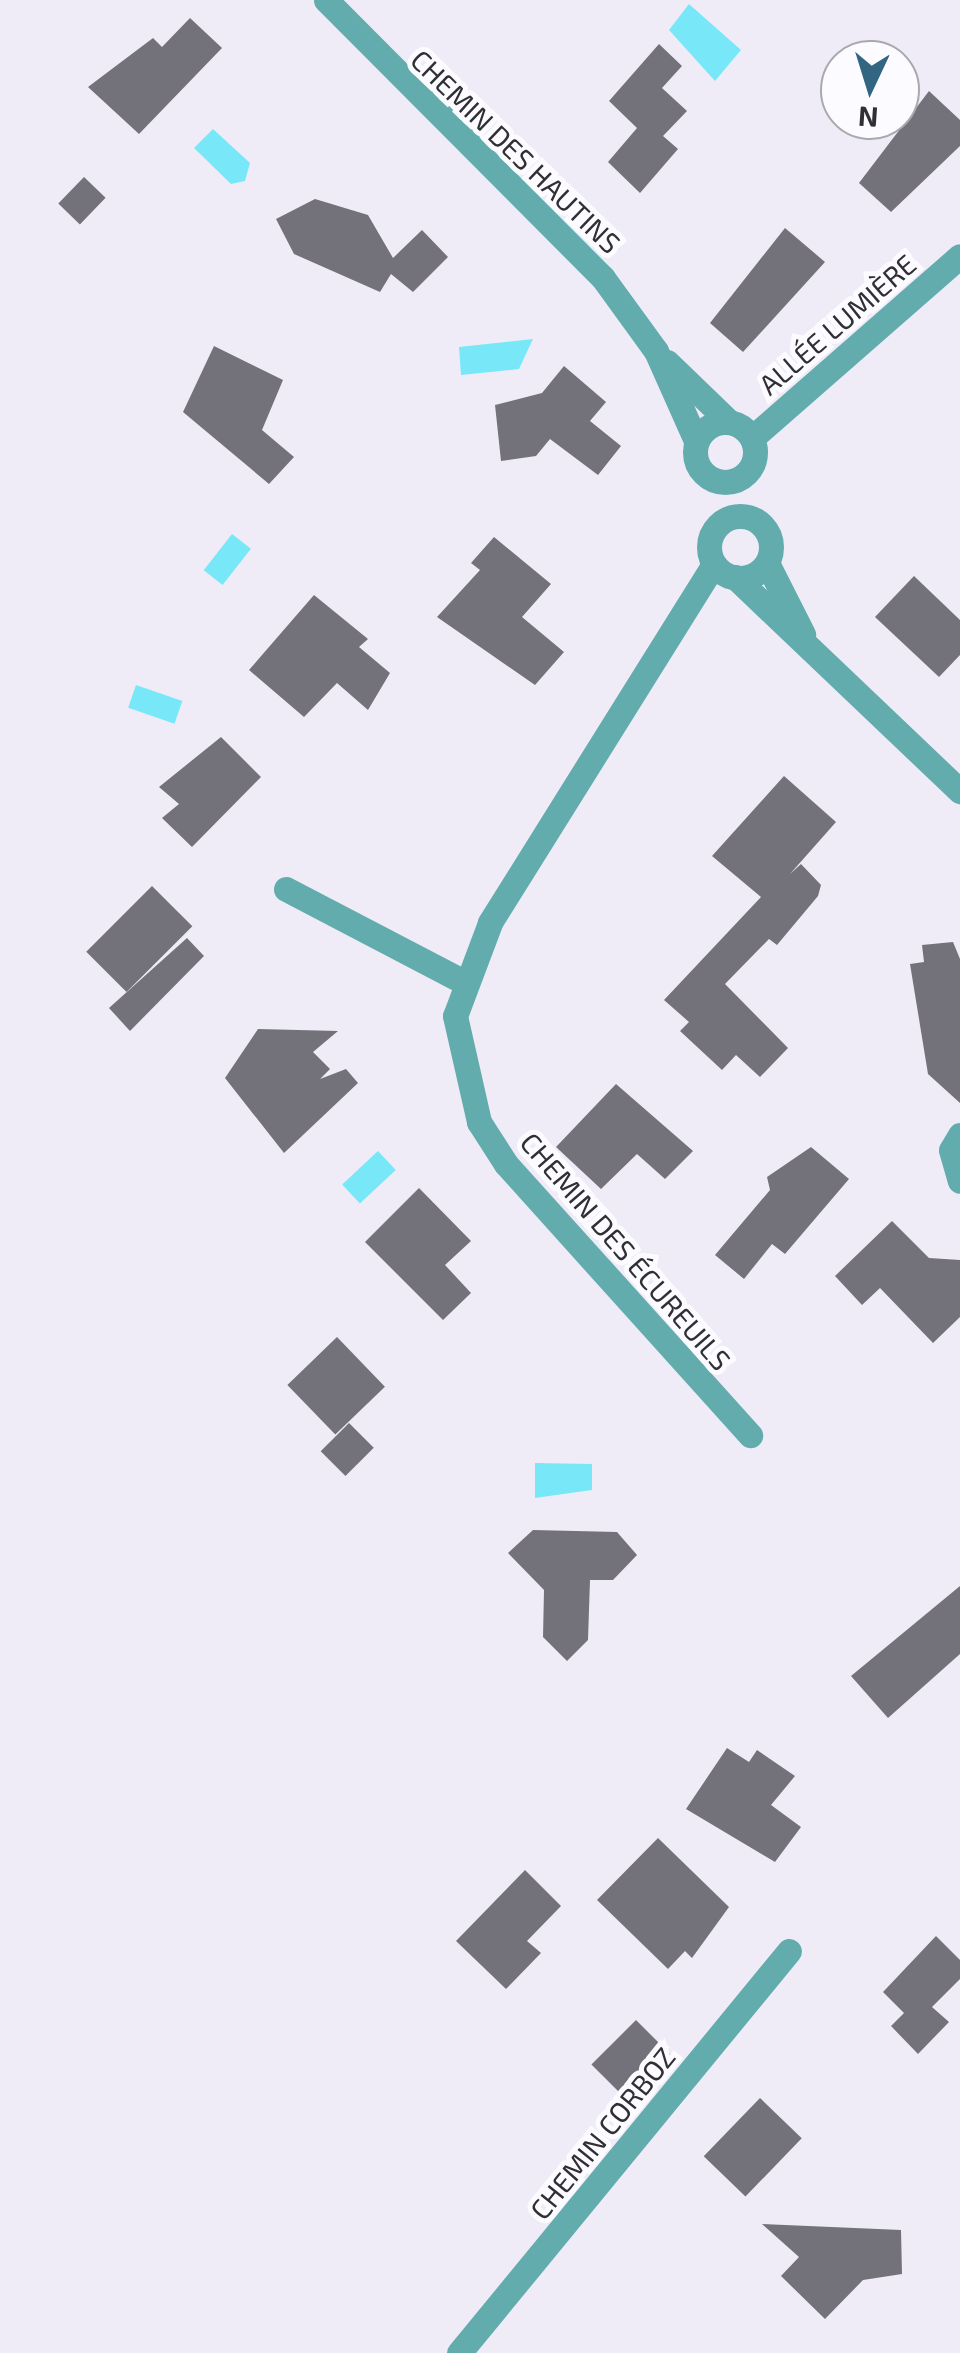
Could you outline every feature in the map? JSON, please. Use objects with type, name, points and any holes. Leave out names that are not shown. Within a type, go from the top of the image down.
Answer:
[{"type":"street","name":"CHEMIN DES HAUTINS","points":[[326,0],[603,278],[656,351],[753,450]]},
{"type":"street","name":"ALLÉE LUMIÈRE","points":[[753,450],[960,256]]},
{"type":"street","name":"CHEMIN DES HAUTINS","points":[[656,351],[709,478],[714,529],[724,570]]},
{"type":"street","points":[[696,441],[728,421]]},
{"type":"street","points":[[709,478],[736,480],[753,450]]},
{"type":"street","points":[[753,450],[767,562],[807,642]]},
{"type":"street","points":[[714,529],[736,516],[760,522]]},
{"type":"street","points":[[724,570],[767,562]]},
{"type":"street","points":[[724,570],[807,642],[960,791]]},
{"type":"street","name":"CHEMIN DES ÉCUREUILS","points":[[724,570],[462,981],[455,1016],[479,1122],[623,1300],[750,1435]]},
{"type":"street","points":[[286,889],[462,981]]},
{"type":"street","points":[[960,1135],[951,1150],[960,1181]]},
{"type":"street","name":"CHEMIN CORBOZ","points":[[460,2353],[789,1951]]},
{"type":"water","points":[[689,4],[741,50],[715,81],[669,30]]},
{"type":"water","points":[[213,129],[250,163],[245,181],[231,184],[194,148]]},
{"type":"water","points":[[533,339],[519,369],[461,375],[459,347]]},
{"type":"water","points":[[232,534],[251,549],[223,585],[204,570]]},
{"type":"water","points":[[136,685],[182,701],[175,724],[128,708]]},
{"type":"water","points":[[378,1151],[396,1170],[360,1203],[342,1184]]},
{"type":"water","points":[[535,1463],[592,1464],[592,1490],[535,1498]]},
{"type":"building","points":[[190,18],[222,48],[139,134],[88,87],[153,38],[162,47]]},
{"type":"building","points":[[659,44],[682,66],[662,88],[687,111],[663,136],[678,149],[640,193],[608,162],[637,128],[609,101]]},
{"type":"building","points":[[929,91],[960,120],[960,146],[891,212],[859,183],[892,140],[920,140],[920,103]]},
{"type":"building","points":[[84,177],[106,198],[80,224],[58,204]]},
{"type":"building","points":[[315,199],[368,215],[393,258],[422,230],[448,257],[413,292],[391,274],[380,292],[294,254],[276,219]]},
{"type":"building","points":[[785,228],[825,262],[743,352],[710,323]]},
{"type":"building","points":[[214,346],[283,380],[262,430],[294,457],[269,484],[183,412]]},
{"type":"building","points":[[564,366],[606,402],[590,421],[621,446],[598,475],[550,439],[536,456],[501,461],[495,405],[542,393]]},
{"type":"building","points":[[494,537],[551,584],[522,617],[564,652],[535,685],[437,617],[480,570],[471,563]]},
{"type":"building","points":[[914,576],[960,620],[960,655],[939,677],[875,617]]},
{"type":"building","points":[[314,595],[368,639],[359,647],[390,673],[368,710],[337,683],[304,717],[249,670]]},
{"type":"building","points":[[221,737],[261,777],[192,847],[162,818],[179,804],[159,787]]},
{"type":"building","points":[[784,776],[836,822],[790,874],[801,864],[821,885],[818,896],[777,945],[769,939],[725,984],[788,1048],[760,1077],[736,1055],[722,1070],[680,1031],[689,1022],[664,1000],[761,897],[712,856]]},
{"type":"building","points":[[152,886],[192,926],[127,992],[86,952]]},
{"type":"building","points":[[187,938],[204,956],[130,1031],[109,1008]]},
{"type":"building","points":[[953,942],[960,959],[960,1103],[928,1074],[910,964],[924,962],[922,945]]},
{"type":"building","points":[[258,1029],[338,1031],[313,1052],[330,1069],[320,1079],[346,1069],[358,1083],[284,1153],[225,1078]]},
{"type":"building","points":[[616,1084],[693,1151],[665,1179],[637,1154],[601,1189],[556,1147]]},
{"type":"building","points":[[811,1147],[849,1179],[785,1254],[772,1244],[744,1279],[715,1255],[770,1190],[767,1177]]},
{"type":"building","points":[[419,1188],[471,1241],[445,1265],[471,1293],[443,1320],[365,1242]]},
{"type":"building","points":[[892,1221],[929,1258],[960,1260],[960,1317],[933,1343],[880,1288],[862,1305],[835,1276]]},
{"type":"building","points":[[337,1337],[385,1387],[335,1435],[287,1385]]},
{"type":"building","points":[[349,1423],[374,1448],[345,1476],[321,1451]]},
{"type":"building","points":[[533,1530],[617,1532],[637,1555],[613,1580],[590,1580],[588,1640],[567,1661],[543,1637],[544,1590],[508,1553]]},
{"type":"building","points":[[960,1586],[960,1654],[888,1718],[851,1676]]},
{"type":"building","points":[[727,1748],[749,1762],[757,1750],[795,1776],[771,1805],[801,1827],[775,1862],[686,1809]]},
{"type":"building","points":[[658,1838],[729,1907],[692,1958],[685,1951],[668,1969],[597,1900]]},
{"type":"building","points":[[525,1870],[561,1906],[527,1941],[541,1953],[506,1989],[456,1941]]},
{"type":"building","points":[[936,1936],[960,1960],[960,1979],[932,2007],[949,2022],[918,2054],[891,2026],[904,2013],[883,1992]]},
{"type":"building","points":[[636,2020],[672,2056],[628,2101],[591,2065]]},
{"type":"building","points":[[760,2098],[802,2138],[745,2197],[704,2156]]},
{"type":"building","points":[[762,2224],[901,2230],[902,2274],[863,2280],[825,2319],[781,2276],[799,2257]]}]
